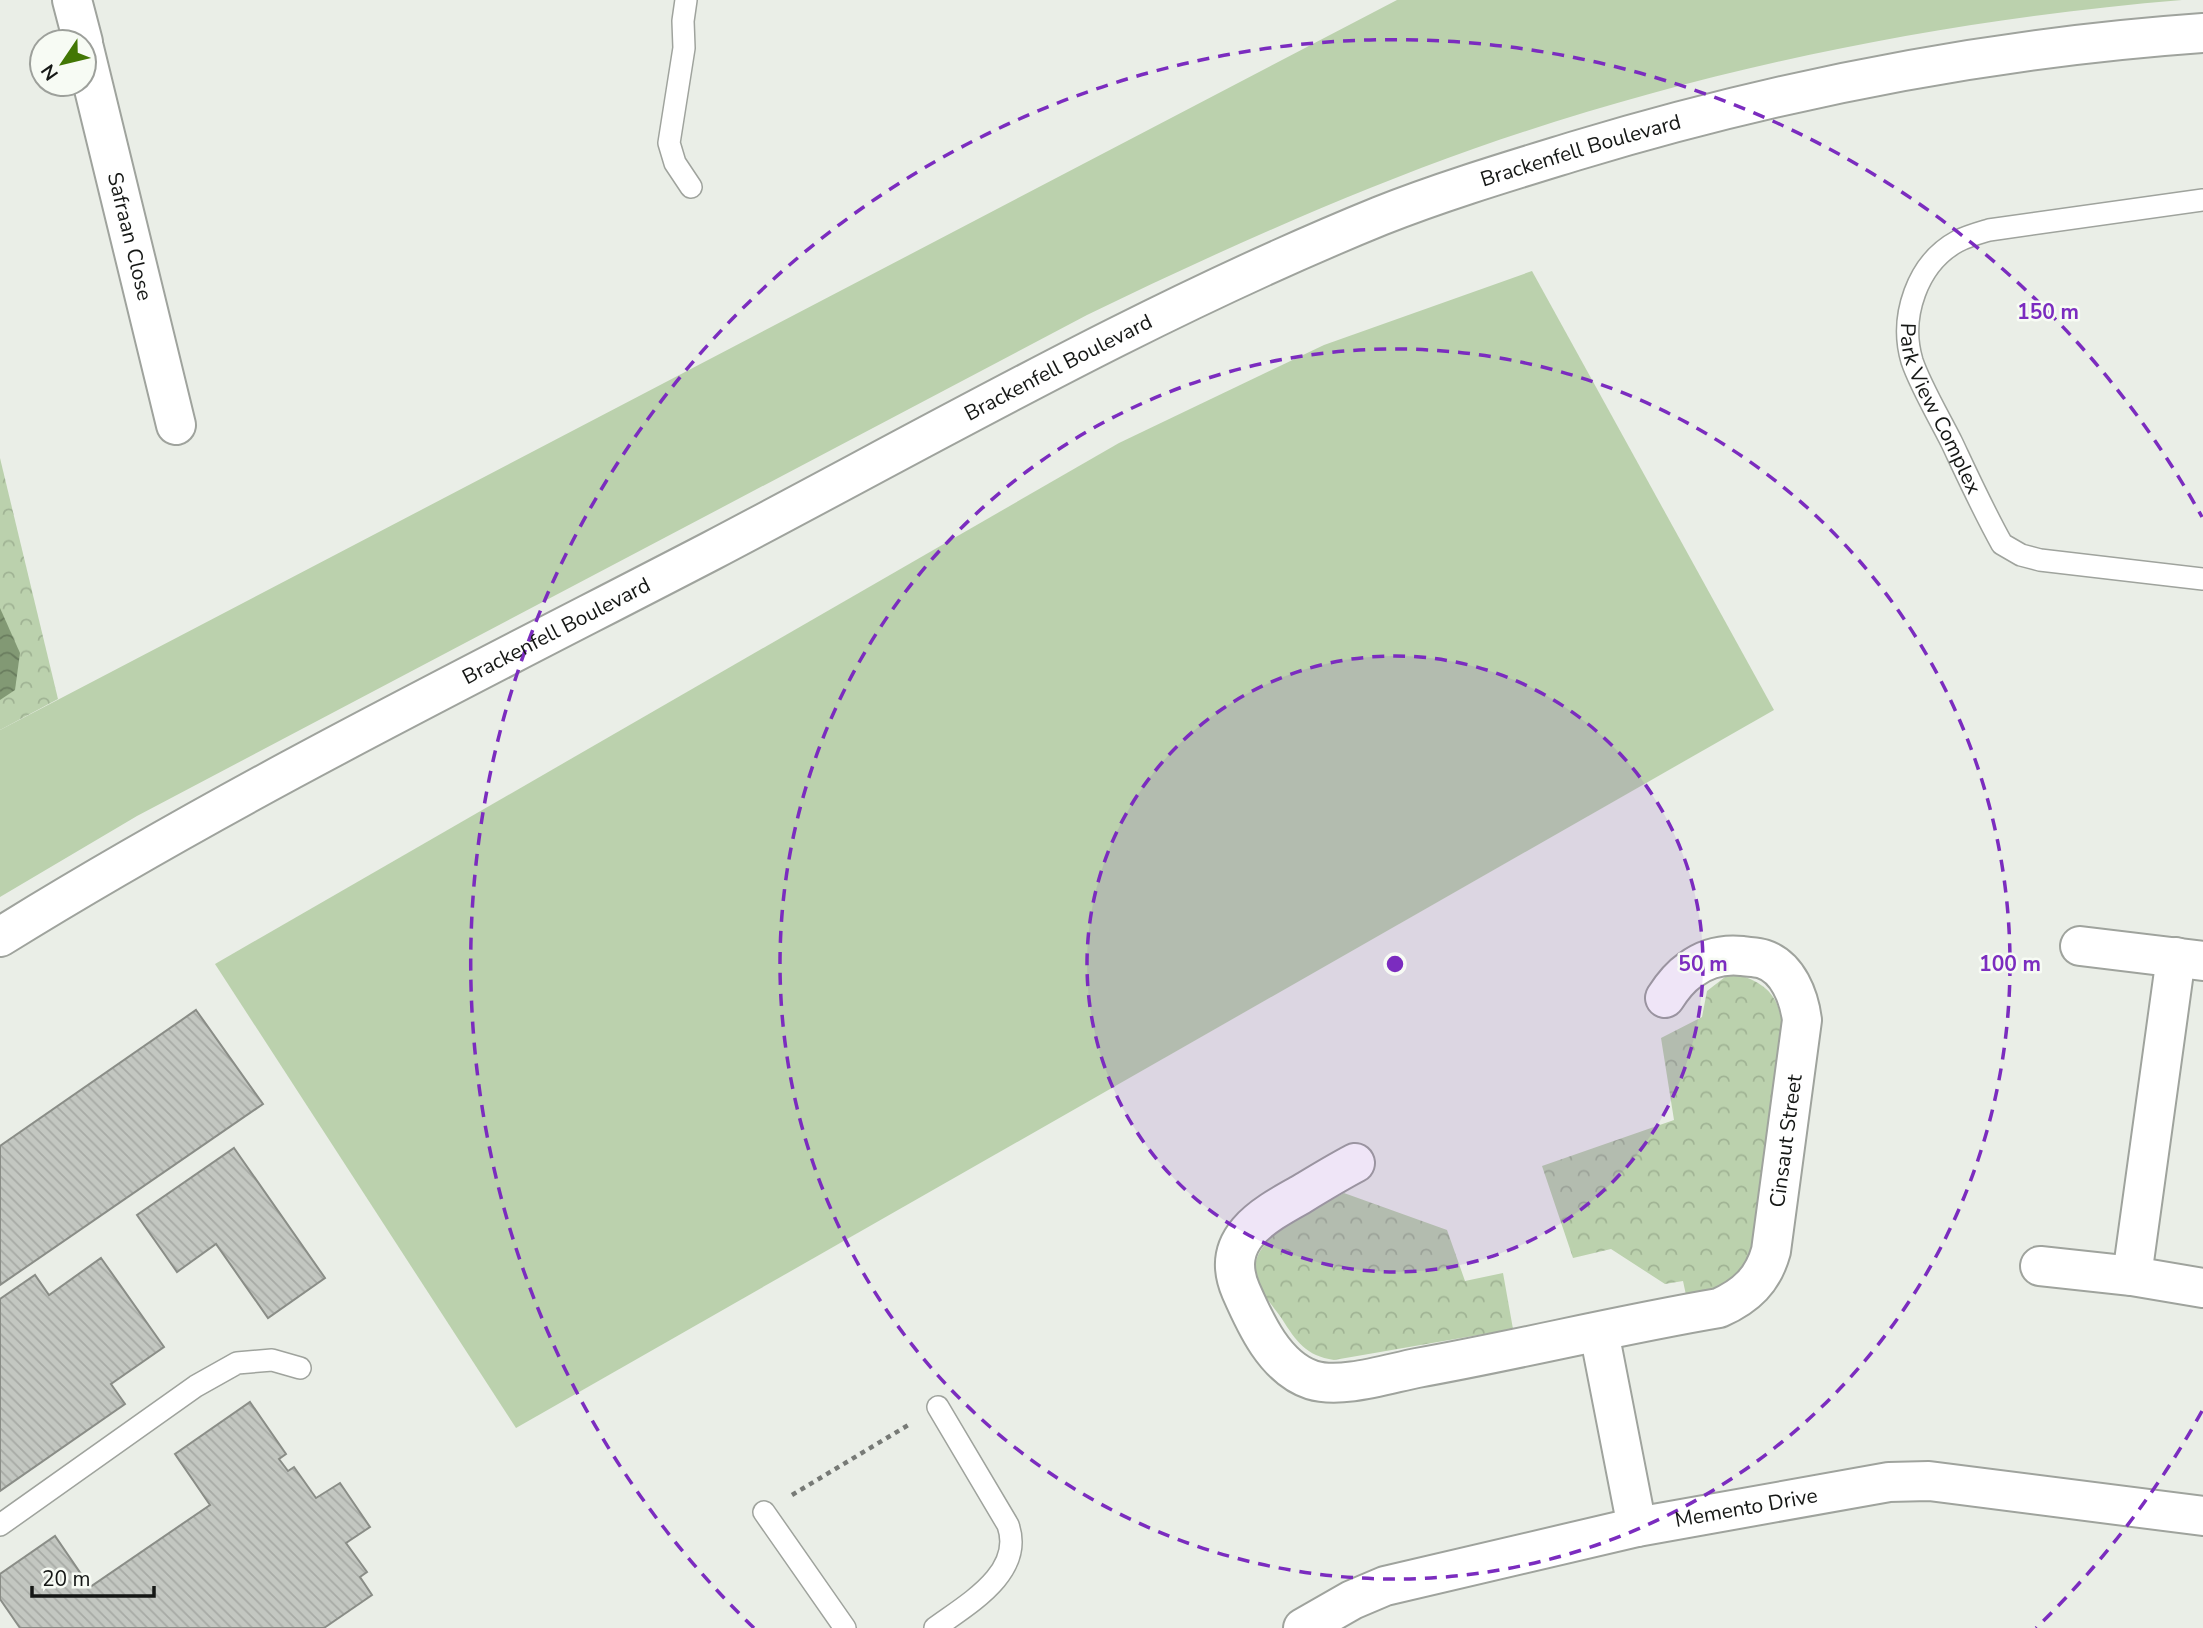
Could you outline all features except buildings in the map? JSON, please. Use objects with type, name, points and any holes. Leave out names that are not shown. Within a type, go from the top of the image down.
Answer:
[{"type":"street","points":[[72,0],[79,28]]},
{"type":"street","name":"Brackenfell Boulevard","points":[[0,937],[106,872],[428,698],[1001,396],[1209,291],[1386,214],[1524,167],[1663,125],[1794,94],[1918,68],[2026,50],[2203,33]]},
{"type":"street","name":"Safraan Close","points":[[96,98],[176,425]]},
{"type":"street","points":[[2080,946],[2190,959],[2132,1276]]},
{"type":"street","name":"Cinsaut Street","points":[[1355,1163],[1264,1215],[1245,1234],[1237,1248],[1237,1281],[1255,1322],[1270,1345],[1295,1373],[1324,1382],[1341,1382],[1719,1308],[1736,1301],[1760,1278],[1772,1251],[1802,1020],[1795,991],[1787,978],[1765,959],[1727,955],[1708,960],[1691,969],[1676,982],[1665,998]]},
{"type":"street","points":[[2040,1266],[2132,1276],[2203,1288]]},
{"type":"street","points":[[1599,1332],[1637,1527]]},
{"type":"street","name":"Memento Drive","points":[[1303,1628],[1352,1600],[1385,1586],[1637,1527],[1911,1480],[2203,1516]]},
{"type":"lane","points":[[686,0],[683,21],[684,48],[669,143],[675,163],[691,187]]},
{"type":"lane","points":[[684,48],[696,23],[700,0]]},
{"type":"lane","name":"Park View Complex","points":[[2203,200],[1989,230],[1965,238],[1937,256],[1924,274],[1912,299],[1908,316],[1912,362],[2002,544],[2021,555],[2040,560],[2203,579]]},
{"type":"lane","points":[[0,1525],[196,1386],[237,1363],[272,1360],[300,1368]]},
{"type":"lane","points":[[935,1628],[995,1580],[1009,1557],[1012,1541],[1008,1525],[938,1407]]},
{"type":"lane","points":[[764,1512],[845,1628]]},
{"type":"path","points":[[764,1512],[938,1407]]},
{"type":"green space","points":[[1397,0],[2182,0],[2002,20],[1823,52],[1734,72],[1559,120],[1424,167],[1326,206],[1087,315],[137,816],[0,897],[0,730]]},
{"type":"green space","points":[[1532,271],[1774,710],[516,1428],[215,964],[1119,443],[1324,345]]},
{"type":"green space","points":[[0,458],[58,699],[0,730]]},
{"type":"green space","points":[[1739,975],[1749,978],[1771,994],[1779,1009],[1782,1028],[1752,1244],[1743,1267],[1729,1282],[1710,1290],[1686,1295],[1683,1281],[1665,1284],[1611,1249],[1573,1258],[1542,1166],[1674,1120],[1661,1038],[1702,1017],[1707,991],[1725,977]]},
{"type":"green space","points":[[1344,1193],[1447,1230],[1465,1281],[1503,1273],[1513,1329],[1334,1360],[1309,1351],[1292,1334],[1260,1288],[1256,1277],[1256,1262],[1272,1237],[1286,1226]]},
{"type":"water","points":[[0,608],[20,653],[15,690],[0,700]]}]
